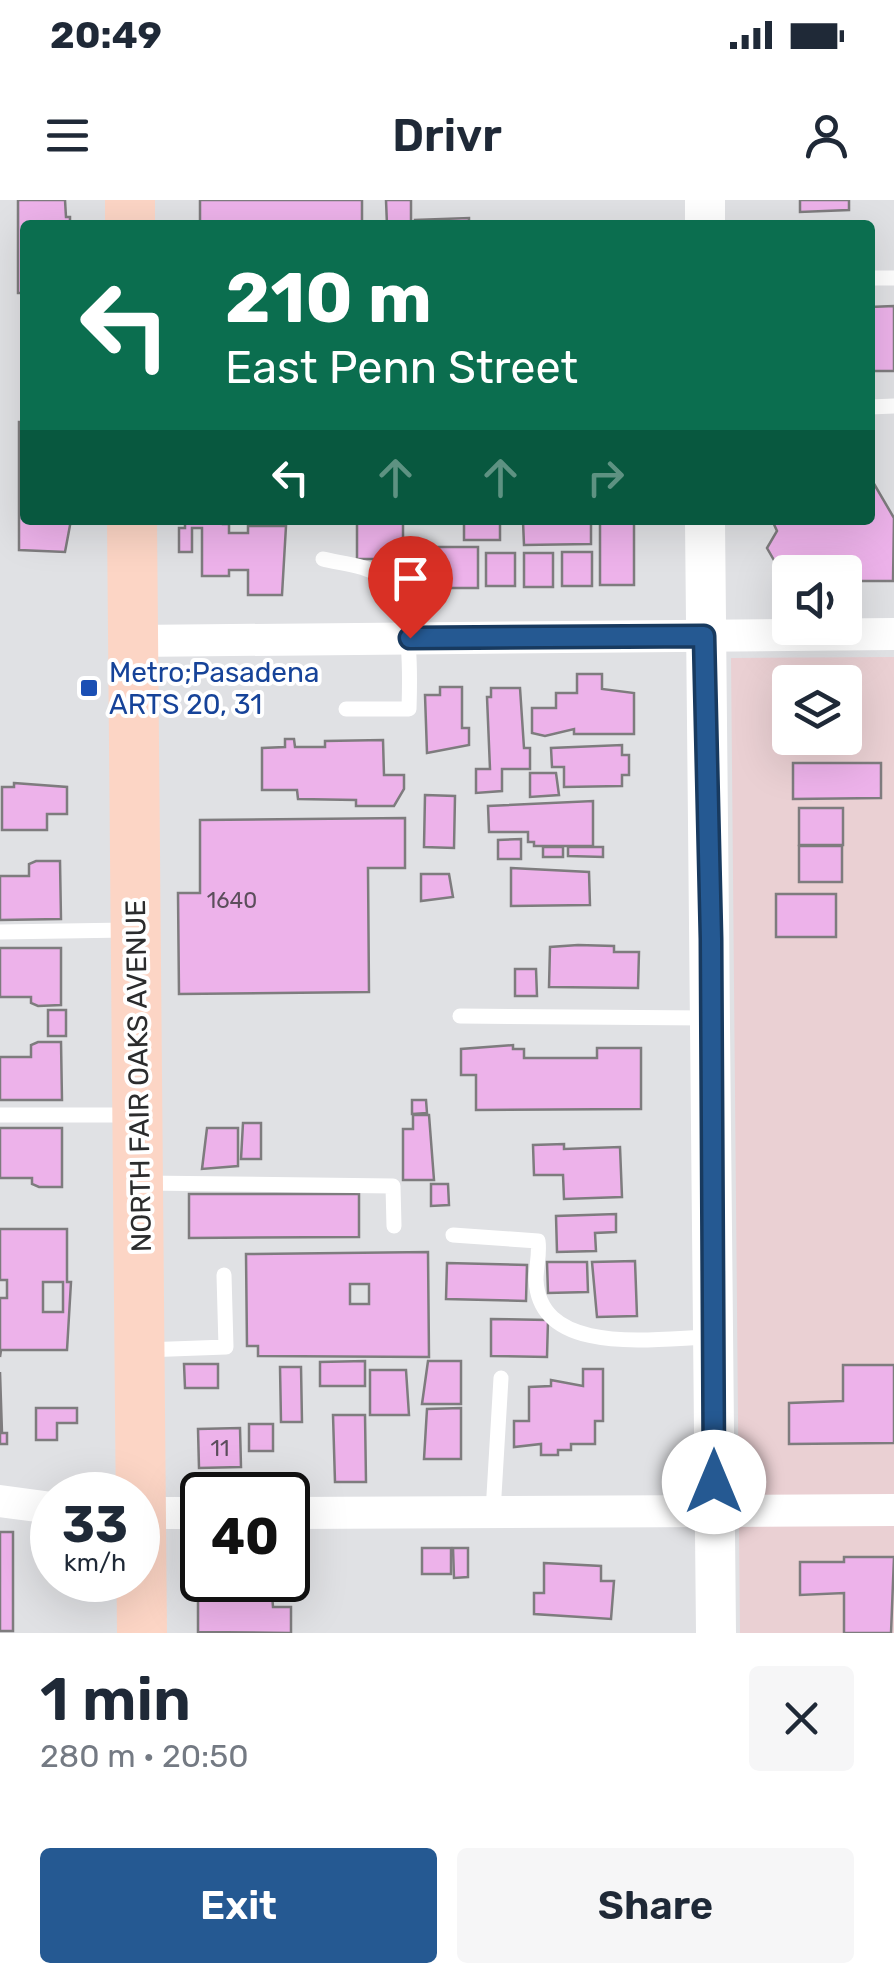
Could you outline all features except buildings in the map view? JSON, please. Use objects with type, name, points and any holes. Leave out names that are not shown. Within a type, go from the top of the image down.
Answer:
[{"type":"main road","name":"NORTH FAIR OAKS AVENUE","points":[[132,525],[139,1472]]},
{"type":"main road","name":"NORTH FAIR OAKS AVENUE","points":[[141,1602],[142,1633]]},
{"type":"street","points":[[705,525],[716,1633]]},
{"type":"street","points":[[134,641],[894,634]]},
{"type":"street","points":[[0,1501],[30,1505]]},
{"type":"street","points":[[310,1513],[894,1510]]},
{"type":"lane","points":[[323,560],[376,573],[390,590],[410,638],[409,709],[346,709]]},
{"type":"lane","points":[[0,932],[136,930]]},
{"type":"lane","points":[[460,1016],[710,1018]]},
{"type":"lane","points":[[0,1115],[138,1115]]},
{"type":"lane","points":[[139,1184],[393,1186],[394,1226]]},
{"type":"lane","points":[[453,1235],[538,1240],[536,1282],[549,1314],[571,1333],[603,1338],[715,1337]]},
{"type":"lane","points":[[140,1350],[226,1347],[224,1275]]},
{"type":"lane","points":[[493,1512],[500,1378]]},
{"type":"shaded area","points":[[894,657],[894,1633],[740,1633],[731,658]]},
{"type":"place","name":"Metro;Pasadena ARTS 20, 31","points":[[89,688]]},
{"type":"route","points":[[410,638],[704,636],[711,939],[714,1482]]}]
